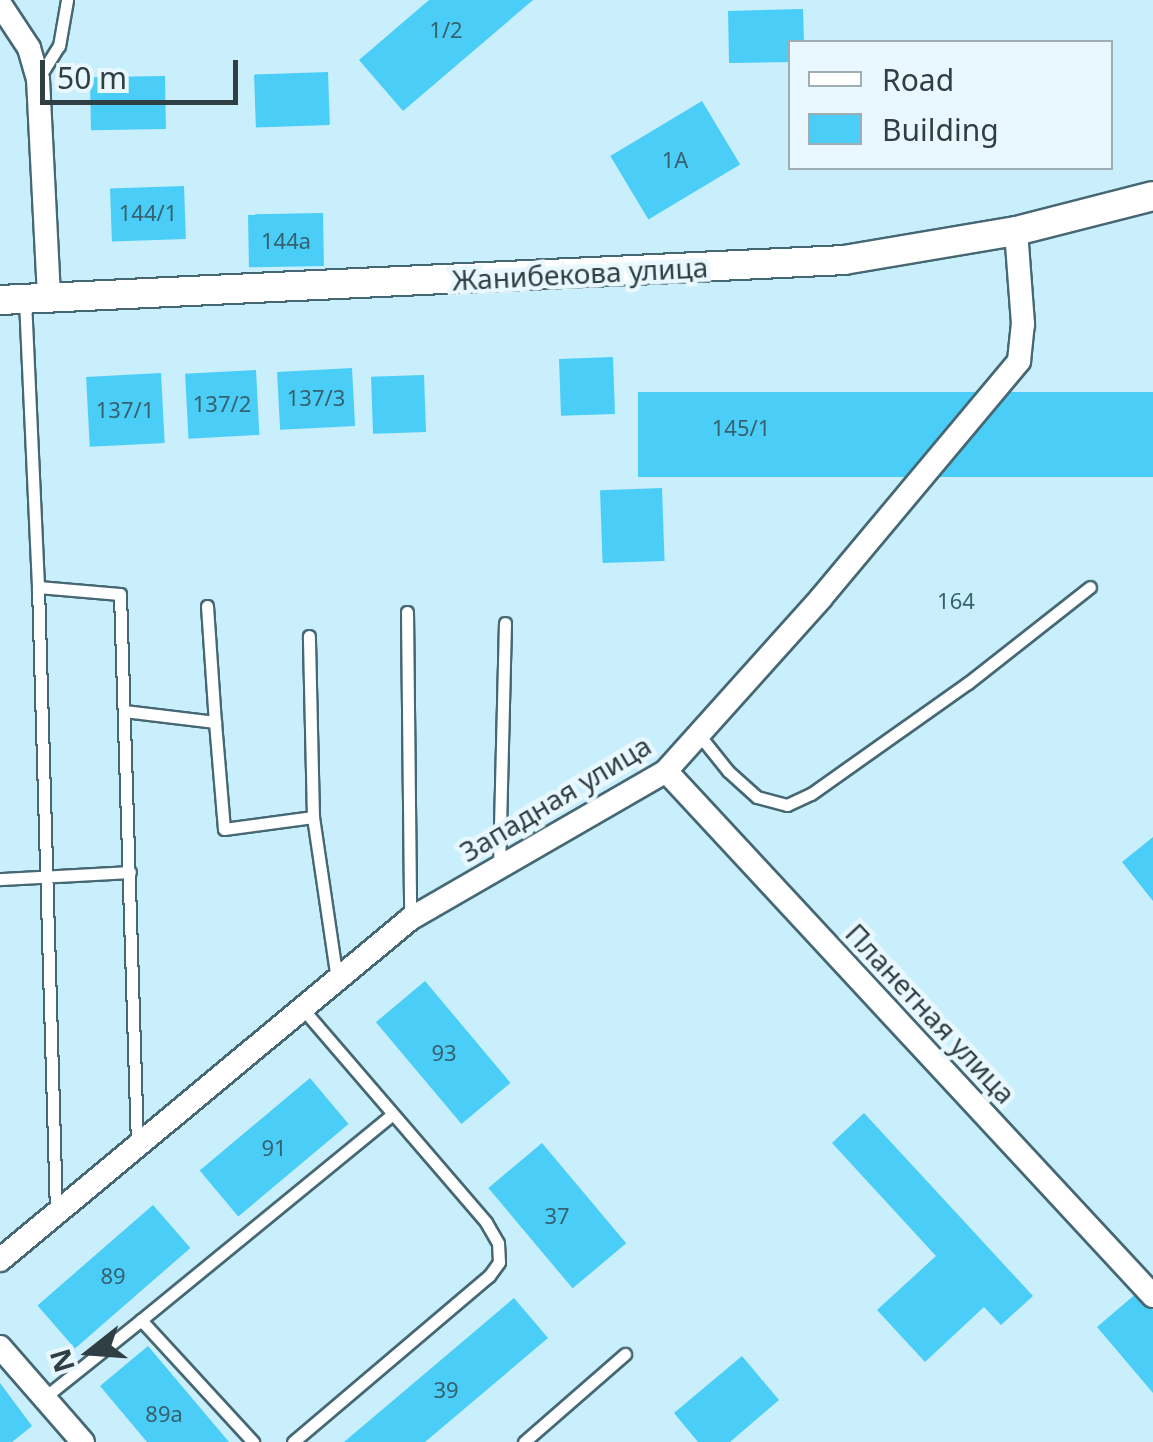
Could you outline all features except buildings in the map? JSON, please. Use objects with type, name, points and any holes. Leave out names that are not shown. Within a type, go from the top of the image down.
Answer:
[{"type":"street","points":[[0,4],[29,48],[38,79],[25,299]]},
{"type":"street","name":"Жанибекова улица","points":[[25,299],[844,260],[1016,231],[1153,196]]},
{"type":"street","name":"Западная улица","points":[[0,1260],[410,919],[666,771],[1019,361],[1023,324],[1016,231]]},
{"type":"street","name":"Планетная улица","points":[[666,771],[1153,1296]]},
{"type":"street","points":[[0,1348],[82,1442]]},
{"type":"lane","points":[[38,79],[58,46],[67,0]]},
{"type":"lane","points":[[25,299],[38,587],[56,1213]]},
{"type":"lane","points":[[38,587],[120,594],[136,1145]]},
{"type":"lane","points":[[700,736],[728,771],[757,797],[786,805],[811,794],[952,694],[1090,587]]},
{"type":"lane","points":[[207,606],[224,830],[313,817]]},
{"type":"lane","points":[[407,612],[410,919]]},
{"type":"lane","points":[[499,868],[505,623]]},
{"type":"lane","points":[[309,636],[313,817],[336,980]]},
{"type":"lane","points":[[124,711],[215,722]]},
{"type":"lane","points":[[0,879],[130,872]]},
{"type":"lane","points":[[292,1442],[489,1276],[499,1262],[498,1243],[486,1222],[302,1008]]},
{"type":"lane","points":[[44,1397],[393,1114]]},
{"type":"lane","points":[[141,1320],[252,1442]]},
{"type":"lane","points":[[524,1442],[625,1354]]}]
